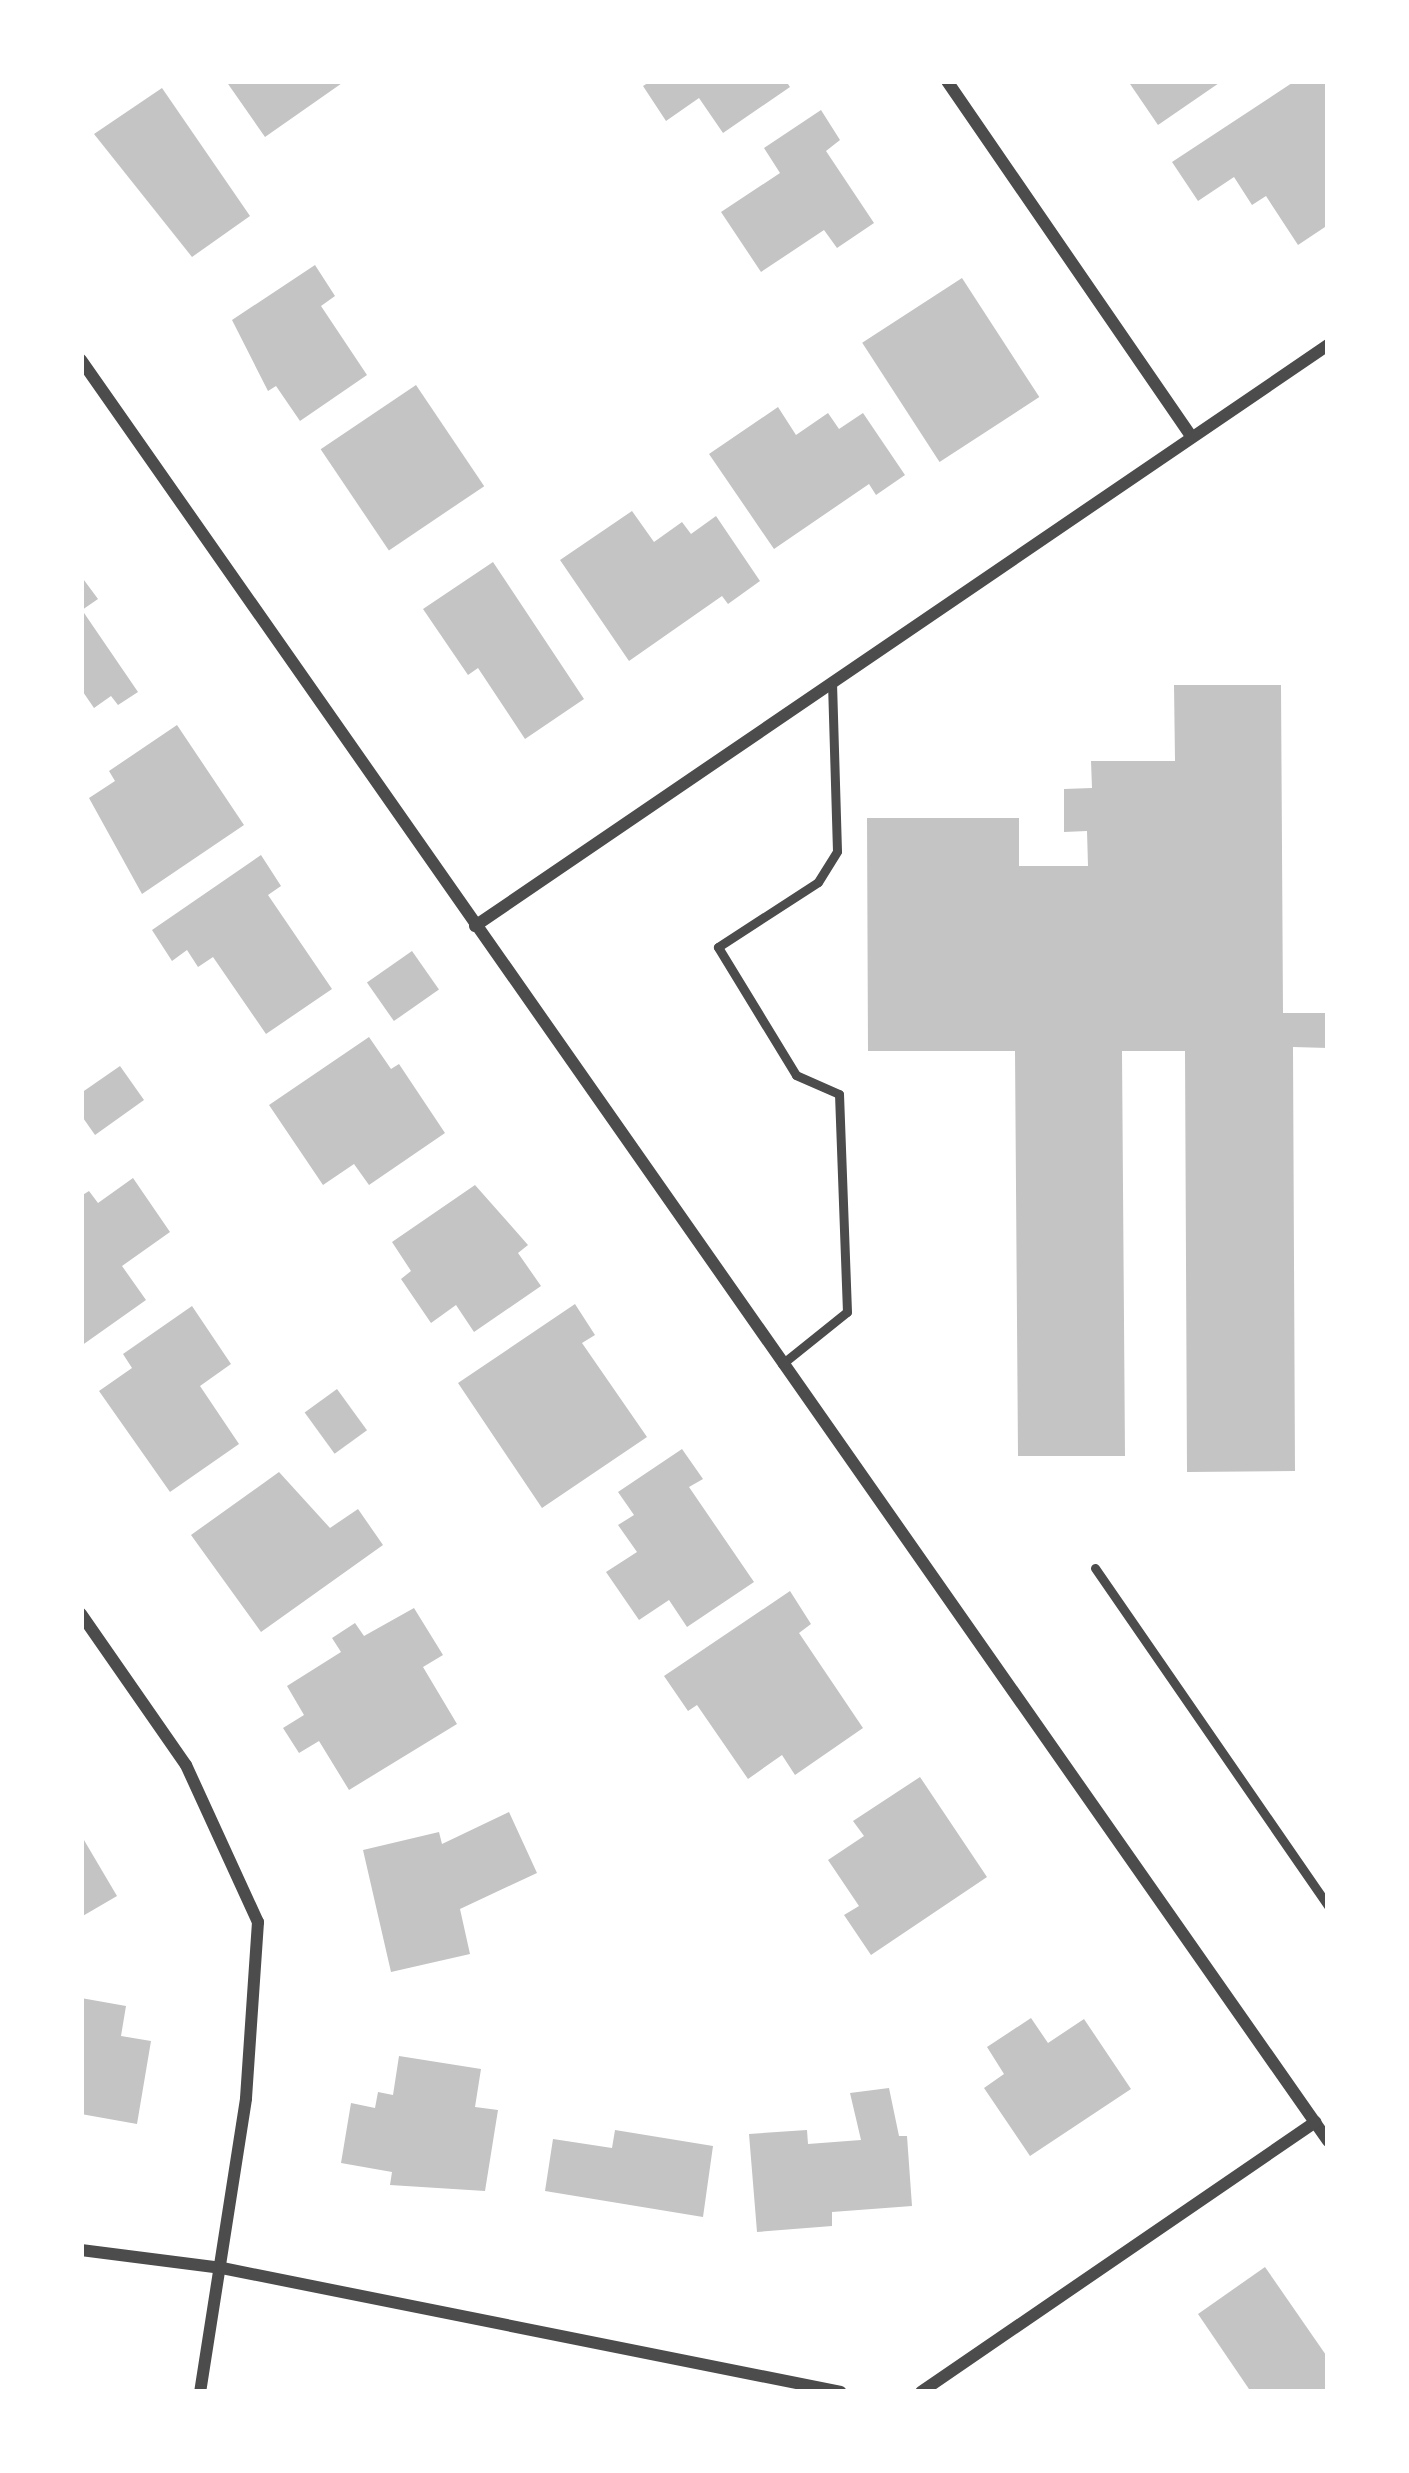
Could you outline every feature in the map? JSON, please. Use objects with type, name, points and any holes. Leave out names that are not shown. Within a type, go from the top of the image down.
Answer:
[{"type":"street","points":[[947,81],[1192,437]]},
{"type":"street","points":[[475,926],[1328,346]]},
{"type":"street","points":[[81,360],[1328,2140]]},
{"type":"street","points":[[81,1614],[186,1765],[258,1922],[246,2099],[200,2392]]},
{"type":"street","points":[[921,2392],[1315,2122]]},
{"type":"street","points":[[81,2250],[222,2268],[841,2392]]},
{"type":"lane","points":[[782,1364],[847,1312],[839,1094],[796,1075],[718,947],[818,882],[837,851],[832,683]]},
{"type":"lane","points":[[1094,1568],[1328,1906]]},
{"type":"building","points":[[226,81],[345,81],[265,137]]},
{"type":"building","points":[[651,81],[786,81],[790,87],[723,133],[699,98],[666,121],[643,86]]},
{"type":"building","points":[[1128,81],[1222,81],[1158,125]]},
{"type":"building","points":[[1295,81],[1328,81],[1328,225],[1298,245],[1266,196],[1252,205],[1234,177],[1198,201],[1172,162]]},
{"type":"building","points":[[162,88],[250,216],[192,257],[94,134]]},
{"type":"building","points":[[821,110],[840,140],[826,151],[874,223],[837,248],[824,230],[761,272],[721,212],[780,173],[764,148]]},
{"type":"building","points":[[315,265],[335,296],[321,306],[367,375],[300,421],[276,386],[268,391],[232,320]]},
{"type":"building","points":[[962,278],[1039,397],[940,462],[862,343]]},
{"type":"building","points":[[416,385],[484,486],[389,550],[321,449]]},
{"type":"building","points":[[778,407],[796,435],[828,413],[839,429],[863,413],[905,475],[876,495],[869,484],[774,549],[709,454]]},
{"type":"building","points":[[632,511],[654,542],[682,522],[691,534],[716,516],[760,581],[728,604],[722,596],[629,661],[560,560]]},
{"type":"building","points":[[493,562],[584,699],[525,739],[478,668],[468,675],[423,609]]},
{"type":"building","points":[[81,576],[98,599],[82,610],[138,692],[118,705],[111,696],[94,708],[81,689]]},
{"type":"building","points":[[1174,685],[1281,685],[1283,1013],[1328,1013],[1328,1048],[1293,1047],[1295,1471],[1187,1472],[1185,1051],[1122,1051],[1125,1456],[1018,1456],[1015,1051],[868,1051],[867,818],[1019,818],[1019,866],[1088,866],[1087,831],[1064,832],[1064,789],[1092,788],[1091,761],[1175,761]]},
{"type":"building","points":[[177,725],[244,825],[142,894],[89,798],[115,781],[109,771]]},
{"type":"building","points":[[261,855],[281,886],[268,895],[332,989],[266,1034],[213,957],[198,967],[187,950],[172,961],[152,930]]},
{"type":"building","points":[[412,951],[439,990],[394,1021],[367,983]]},
{"type":"building","points":[[369,1037],[391,1069],[399,1064],[445,1133],[369,1185],[354,1164],[323,1185],[269,1105]]},
{"type":"building","points":[[120,1066],[144,1100],[95,1135],[81,1115],[81,1093]]},
{"type":"building","points":[[133,1178],[170,1232],[122,1266],[146,1300],[81,1346],[81,1196],[89,1191],[98,1203]]},
{"type":"building","points":[[475,1185],[528,1245],[518,1253],[541,1286],[474,1332],[456,1305],[431,1323],[401,1279],[411,1271],[392,1242]]},
{"type":"building","points":[[575,1304],[595,1335],[582,1343],[647,1437],[542,1508],[458,1383]]},
{"type":"building","points":[[192,1306],[231,1364],[200,1386],[239,1444],[170,1492],[99,1391],[132,1368],[123,1354]]},
{"type":"building","points":[[337,1389],[367,1430],[335,1454],[305,1413]]},
{"type":"building","points":[[682,1449],[703,1479],[689,1487],[754,1582],[687,1627],[669,1600],[639,1620],[606,1572],[637,1552],[618,1525],[634,1515],[618,1492]]},
{"type":"building","points":[[279,1472],[330,1528],[358,1509],[383,1545],[261,1632],[191,1535]]},
{"type":"building","points":[[790,1591],[811,1624],[799,1633],[863,1728],[795,1775],[782,1755],[748,1779],[697,1705],[688,1711],[664,1676]]},
{"type":"building","points":[[414,1608],[443,1655],[423,1667],[457,1724],[349,1790],[319,1741],[299,1753],[283,1728],[304,1715],[287,1686],[341,1652],[332,1638],[355,1623],[364,1636]]},
{"type":"building","points":[[920,1777],[987,1877],[871,1955],[844,1915],[859,1906],[828,1860],[864,1836],[853,1821]]},
{"type":"building","points":[[509,1812],[537,1873],[460,1909],[470,1954],[391,1972],[363,1850],[439,1832],[442,1844]]},
{"type":"building","points":[[81,1835],[117,1896],[81,1917]]},
{"type":"building","points":[[81,1998],[126,2006],[121,2036],[151,2041],[137,2124],[81,2114]]},
{"type":"building","points":[[1031,2018],[1048,2043],[1084,2019],[1131,2089],[1030,2156],[984,2088],[1004,2074],[987,2047]]},
{"type":"building","points":[[399,2056],[481,2069],[475,2107],[498,2110],[485,2191],[390,2185],[392,2172],[341,2163],[351,2103],[375,2108],[378,2092],[393,2095]]},
{"type":"building","points":[[889,2088],[899,2136],[907,2136],[912,2206],[832,2212],[832,2226],[757,2232],[749,2134],[807,2130],[808,2144],[861,2140],[850,2093]]},
{"type":"building","points":[[615,2130],[713,2146],[703,2217],[545,2191],[553,2139],[612,2148]]},
{"type":"building","points":[[1265,2267],[1328,2358],[1328,2392],[1251,2392],[1198,2314]]}]
